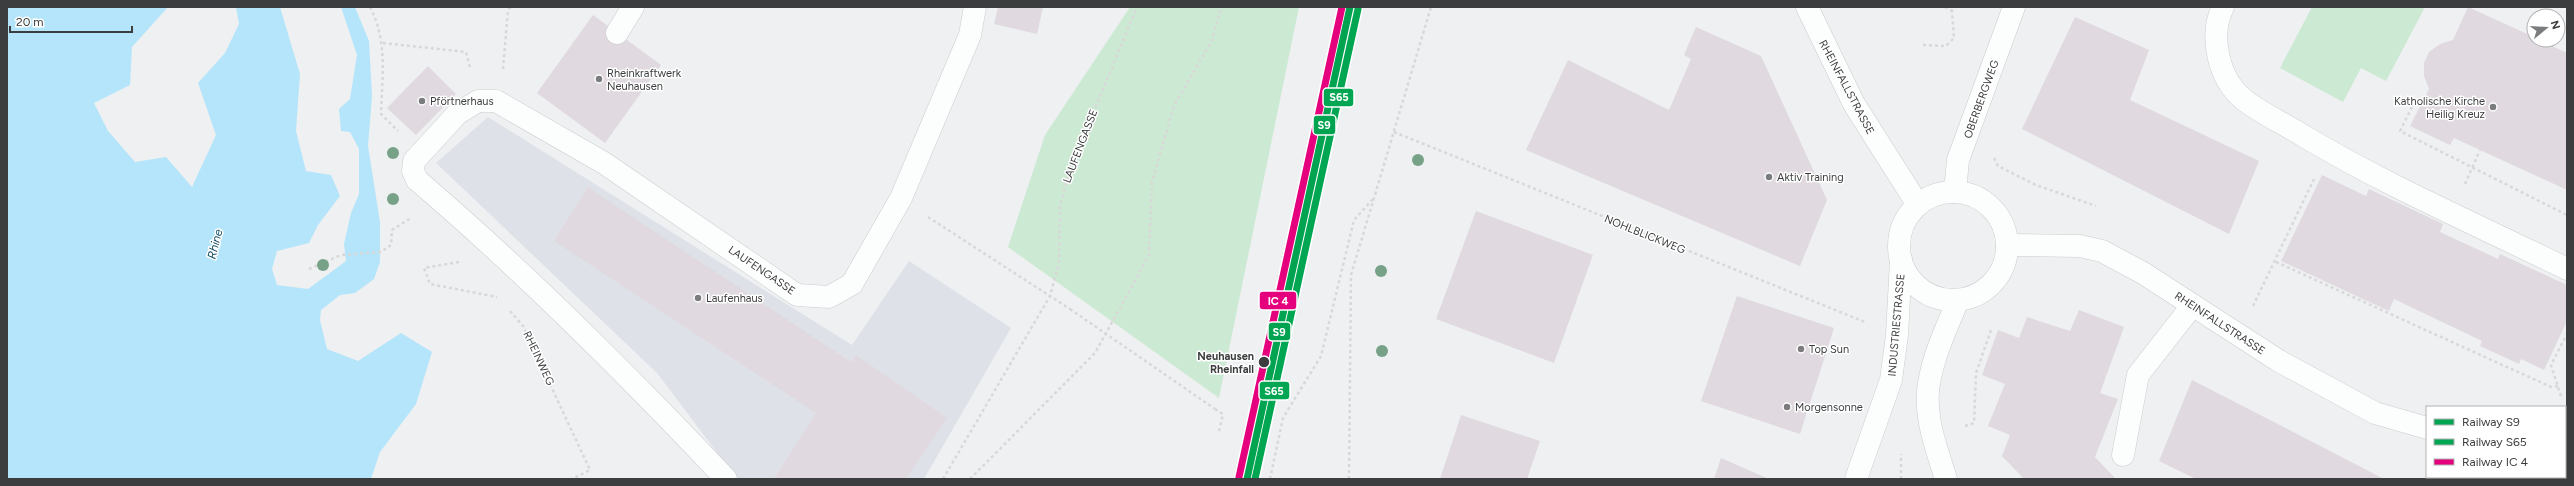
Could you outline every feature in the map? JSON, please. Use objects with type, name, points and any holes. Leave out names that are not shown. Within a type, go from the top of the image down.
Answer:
[{"type":"street","points":[[617,32],[633,7]]},
{"type":"street","name":"LAUFENGASSE","points":[[487,101],[604,163],[797,295],[829,297],[852,284],[901,198],[970,36],[975,7]]},
{"type":"street","name":"RHEINFALLSTRASSE","points":[[1807,7],[1854,104],[1918,205]]},
{"type":"street","name":"OBERBERGWEG","points":[[1955,192],[1958,160],[2014,7]]},
{"type":"street","points":[[2223,7],[2217,18],[2216,42],[2224,75],[2242,98],[2346,161],[2567,269]]},
{"type":"street","points":[[487,101],[457,114],[420,152],[414,161],[413,171],[417,180],[501,254],[644,392],[726,479]]},
{"type":"street","points":[[1955,192],[1971,195],[1985,203],[1997,214],[2005,229],[2007,245],[2005,261],[1998,276],[1987,288],[1974,296],[1958,300],[1939,298],[1922,291],[1909,277],[1901,260],[1899,240],[1905,221],[1918,205],[1935,195],[1955,192]]},
{"type":"street","name":"RHEINFALLSTRASSE","points":[[2007,245],[2080,246],[2102,251],[2143,273],[2279,361],[2375,412],[2426,428]]},
{"type":"street","name":"INDUSTRIESTRASSE","points":[[1856,479],[1891,380],[1897,335],[1901,260]]},
{"type":"street","points":[[1946,479],[1932,436],[1928,407],[1929,378],[1958,300]]},
{"type":"street","points":[[2123,455],[2138,375],[2192,306]]},
{"type":"path","points":[[370,7],[378,22],[383,43],[381,114],[420,152]]},
{"type":"path","points":[[383,43],[466,52],[487,101],[502,84],[508,10],[511,7]]},
{"type":"path","name":"LAUFENGASSE","points":[[943,479],[1050,296],[1059,262],[1060,206],[1070,169],[1137,7]]},
{"type":"path","points":[[970,479],[1095,353],[1149,255],[1152,182],[1174,106],[1212,40],[1221,7]]},
{"type":"path","points":[[1349,479],[1352,275],[1431,7]]},
{"type":"path","points":[[1945,7],[1952,11]]},
{"type":"path","points":[[1923,45],[1946,46],[1954,38],[1952,11],[1954,7]]},
{"type":"path","points":[[2412,107],[2400,131],[2567,215]]},
{"type":"path","name":"NOHLBLICKWEG","points":[[1394,132],[1897,335]]},
{"type":"path","points":[[2473,168],[2480,150]]},
{"type":"path","points":[[2256,301],[2276,262],[2312,183]]},
{"type":"path","points":[[2036,185],[2096,206]]},
{"type":"path","points":[[1270,479],[1283,418],[1321,356],[1354,220],[1374,197]]},
{"type":"path","points":[[927,216],[1070,309],[1215,408],[1223,414],[1219,431]]},
{"type":"path","points":[[309,269],[341,255],[381,252],[391,245]]},
{"type":"path","points":[[501,254],[424,268],[430,284],[497,298],[502,303]]},
{"type":"path","points":[[2276,262],[2551,387],[2559,386]]},
{"type":"path","name":"RHEINWEG","points":[[508,309],[524,326],[590,470],[572,479]]},
{"type":"path","points":[[1932,436],[1974,423],[1976,373],[1991,330]]},
{"type":"path","points":[[2561,398],[2559,386],[2551,365],[2567,334]]},
{"type":"path","points":[[1901,448],[1901,479]]},
{"type":"shaded area","points":[[488,117],[852,345],[909,261],[1011,328],[924,479],[737,479],[657,373],[436,163]]},
{"type":"green space","points":[[1130,7],[1299,7],[1219,398],[1008,247],[1045,135]]},
{"type":"green space","points":[[2312,7],[2425,7],[2386,81],[2361,68],[2343,102],[2280,68]]},
{"type":"water","name":"Rhine","points":[[7,7],[168,7],[132,47],[130,85],[94,103],[108,131],[135,162],[166,157],[192,187],[216,135],[198,83],[225,53],[239,24],[236,7],[280,7],[300,74],[296,131],[306,171],[331,175],[340,196],[318,225],[309,243],[277,251],[272,269],[277,285],[308,289],[346,261],[344,244],[351,213],[359,194],[359,149],[350,132],[341,131],[339,109],[350,99],[357,55],[341,7],[355,7],[369,41],[372,96],[368,146],[380,222],[380,262],[374,279],[355,293],[340,295],[321,310],[320,320],[327,349],[358,361],[401,333],[432,352],[416,404],[380,452],[371,479],[7,479]]},
{"type":"building","points":[[998,7],[1043,7],[1037,34],[994,24]]},
{"type":"building","name":"Katholische Kirche Heilig Kreuz","points":[[2468,7],[2526,33],[2526,48],[2557,48],[2567,53],[2567,190],[2454,138],[2450,145],[2410,126],[2429,89],[2424,76],[2424,63],[2429,52],[2440,44],[2453,40]]},
{"type":"building","name":"Rheinkraftwerk Neuhausen","points":[[593,15],[661,65],[605,143],[537,93]]},
{"type":"building","points":[[2075,17],[2149,50],[2130,100],[2259,161],[2229,234],[2022,129]]},
{"type":"building","points":[[1696,27],[1761,56],[1827,200],[1800,266],[1526,150],[1568,60],[1669,110],[1691,59],[1684,55]]},
{"type":"building","name":"Pförtnerhaus","points":[[428,66],[456,94],[416,135],[387,108]]},
{"type":"building","points":[[2322,175],[2366,196],[2369,189],[2443,224],[2440,232],[2498,259],[2500,254],[2567,285],[2567,321],[2544,370],[2521,359],[2519,364],[2480,346],[2482,341],[2394,299],[2389,311],[2281,261]]},
{"type":"building","name":"Laufenhaus","points":[[588,187],[851,362],[856,355],[947,418],[906,479],[774,479],[816,413],[554,241]]},
{"type":"building","points":[[1476,211],[1593,255],[1554,363],[1436,319]]},
{"type":"building","points":[[1737,296],[1834,328],[1800,434],[1701,401]]},
{"type":"building","points":[[2079,310],[2124,327],[2100,393],[2118,399],[2095,457],[2116,479],[2024,479],[2002,456],[2010,435],[1988,426],[2005,384],[1982,375],[1998,330],[2019,338],[2027,317],[2070,331]]},
{"type":"building","points":[[2192,380],[2384,479],[2196,479],[2159,461]]},
{"type":"building","points":[[1461,415],[1540,441],[1527,479],[1440,479]]},
{"type":"building","points":[[1721,458],[1769,479],[1714,479]]},
{"type":"rail line","name":"S9","points":[[1247,479],[1350,7]]},
{"type":"rail line","name":"S65","points":[[1255,479],[1358,9]]},
{"type":"transit line","points":[[1239,477],[1342,7]]},
{"type":"place","name":"Rheinkraftwerk Neuhausen","points":[[599,79]]},
{"type":"place","name":"Pförtnerhaus","points":[[422,101]]},
{"type":"place","name":"Katholische Kirche Heilig Kreuz","points":[[2493,107]]},
{"type":"place","name":"Aktiv Training","points":[[1769,177]]},
{"type":"place","name":"Laufenhaus","points":[[698,298]]},
{"type":"place","name":"Top Sun","points":[[1801,349]]},
{"type":"place","name":"Neuhausen Rheinfall","points":[[1264,362]]},
{"type":"place","name":"Morgensonne","points":[[1787,407]]}]
